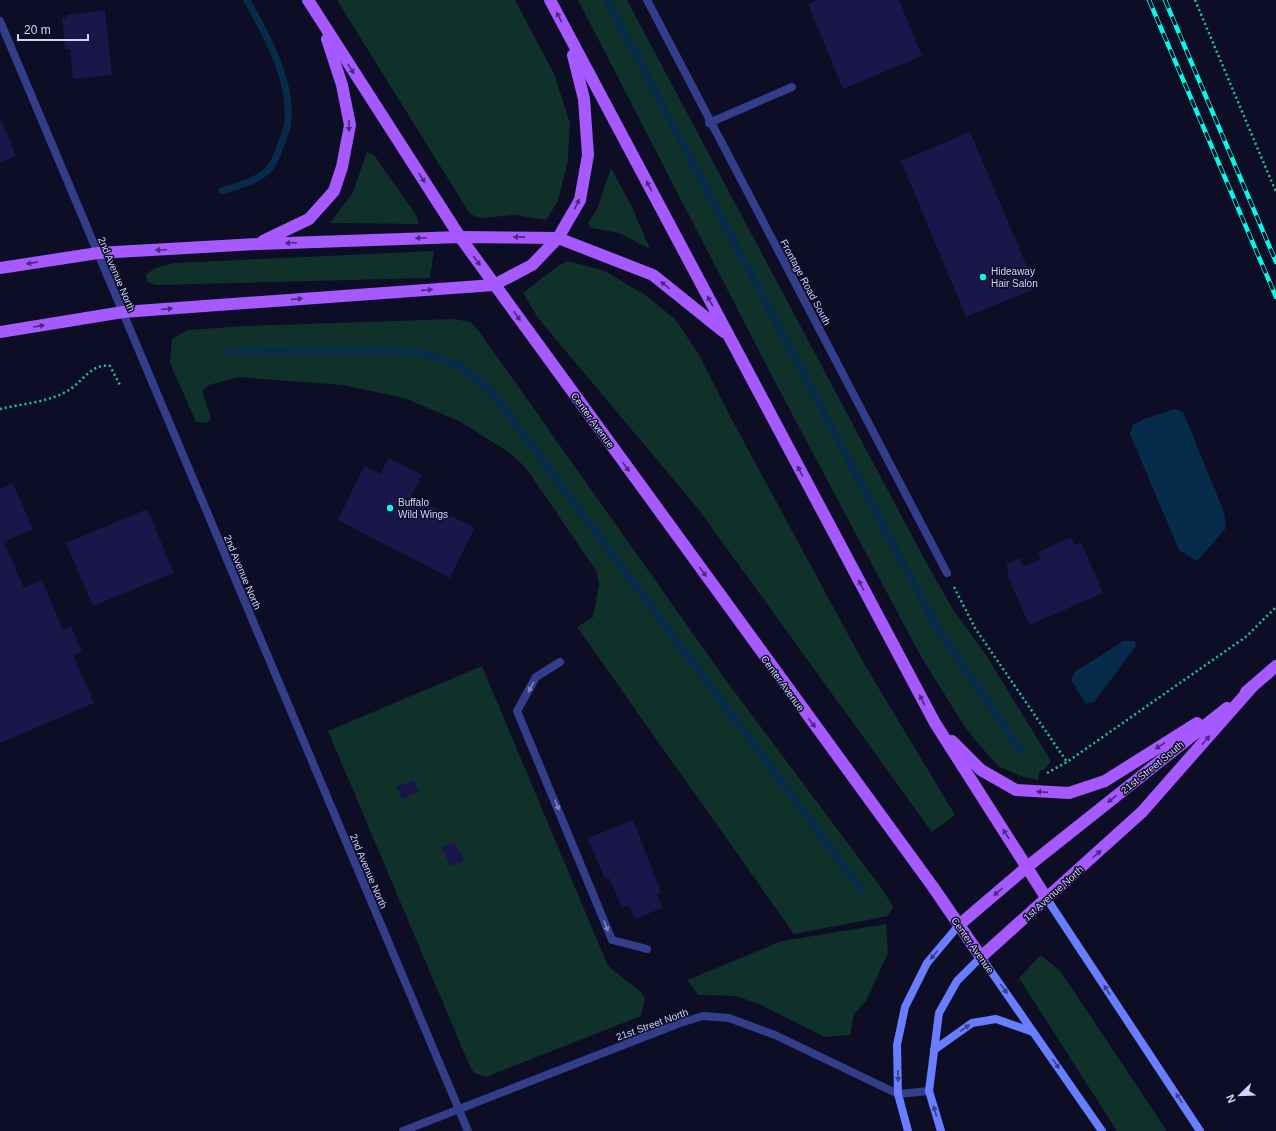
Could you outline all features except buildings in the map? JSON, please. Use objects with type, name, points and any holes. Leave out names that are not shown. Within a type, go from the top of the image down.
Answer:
[{"type":"main road","points":[[258,244],[309,219],[334,191],[342,167],[350,125],[342,85],[321,21],[308,0]]},
{"type":"main road","points":[[550,0],[935,723],[1048,899]]},
{"type":"main road","name":"Center Avenue","points":[[321,21],[460,237],[981,957]]},
{"type":"main road","points":[[0,332],[122,312],[494,285],[532,265],[558,238],[580,200],[588,155],[584,99],[568,34]]},
{"type":"main road","points":[[0,268],[98,253],[258,244],[460,237],[558,238],[653,275],[728,335]]},
{"type":"main road","name":"21st Street South","points":[[1027,867],[1252,687],[1276,666]]},
{"type":"main road","points":[[935,723],[981,770],[1016,790],[1069,793],[1105,781],[1252,687]]},
{"type":"main road","name":"1st Avenue North","points":[[981,957],[1048,899],[1142,812],[1252,687]]},
{"type":"main road","points":[[959,925],[1027,867]]},
{"type":"street","name":"Frontage Road South","points":[[647,0],[709,123],[829,347],[946,573]]},
{"type":"street","name":"2nd Avenue North","points":[[0,22],[468,1131]]},
{"type":"street","points":[[709,123],[792,87]]},
{"type":"street","points":[[560,662],[536,677],[517,711],[612,940],[647,948]]},
{"type":"street","points":[[1048,899],[1200,1131]]},
{"type":"street","points":[[908,1131],[898,1094],[897,1045],[905,1007],[927,963],[959,925]]},
{"type":"street","name":"Center Avenue","points":[[981,957],[1102,1131]]},
{"type":"street","name":"1st Avenue North","points":[[941,1131],[929,1091],[939,1013],[957,981],[981,957]]},
{"type":"street","name":"21st Street North","points":[[404,1131],[680,1023],[703,1016],[729,1018],[775,1035],[898,1094]]},
{"type":"street","points":[[934,1050],[972,1023],[996,1019],[1033,1032]]},
{"type":"street","points":[[898,1094],[929,1091]]},
{"type":"path","points":[[1195,0],[1276,192]]},
{"type":"path","points":[[0,409],[49,398],[68,390],[94,368],[102,365],[110,366],[121,387]]},
{"type":"path","points":[[946,573],[975,628],[1067,762]]},
{"type":"path","points":[[1047,773],[1067,762],[1247,636],[1276,607]]},
{"type":"green space","points":[[337,0],[515,0],[554,74],[570,123],[568,160],[558,201],[546,220],[515,215],[480,218],[470,214]]},
{"type":"green space","points":[[578,0],[627,0],[926,562],[952,608],[986,655],[1051,761],[1045,769],[1040,771],[1038,780],[1020,776],[998,766],[975,740],[961,721],[919,653],[773,378]]},
{"type":"green space","points":[[367,152],[374,155],[416,215],[419,224],[330,223],[353,192]]},
{"type":"green space","points":[[611,168],[632,207],[650,249],[619,233],[591,228],[588,223],[597,209]]},
{"type":"green space","points":[[434,251],[430,278],[156,285],[147,282],[146,274],[156,268],[174,263]]},
{"type":"green space","points":[[568,261],[605,271],[645,295],[675,319],[698,353],[731,418],[863,662],[955,815],[932,832],[699,510],[538,318],[523,293],[559,265]]},
{"type":"green space","points":[[453,319],[471,322],[478,330],[728,683],[885,893],[893,907],[888,916],[794,934],[577,627],[593,617],[599,585],[597,572],[526,468],[510,453],[459,421],[404,398],[342,385],[238,377],[209,385],[202,391],[211,419],[207,423],[196,422],[170,363],[172,339],[188,330],[244,326]]},
{"type":"green space","points":[[482,666],[608,966],[642,993],[645,999],[641,1016],[486,1077],[474,1073],[468,1062],[328,731]]},
{"type":"green space","points":[[886,924],[888,953],[866,1001],[854,1014],[850,1035],[825,1037],[759,1004],[736,996],[698,995],[687,980],[782,941]]},
{"type":"green space","points":[[1041,955],[1061,972],[1167,1131],[1117,1131],[1019,978]]},
{"type":"water","points":[[1175,409],[1183,412],[1224,512],[1226,528],[1197,561],[1179,550],[1130,434],[1133,425],[1144,419]]},
{"type":"water","points":[[1123,641],[1135,641],[1136,646],[1094,702],[1086,704],[1071,680],[1075,672]]},
{"type":"waterway","points":[[222,191],[251,181],[267,171],[276,159],[287,127],[287,94],[283,78],[270,44],[247,0]]},
{"type":"waterway","points":[[607,0],[937,628],[1021,751]]},
{"type":"waterway","points":[[230,352],[390,351],[423,353],[460,366],[490,390],[862,890]]},
{"type":"railway","points":[[1149,0],[1276,297]]},
{"type":"railway","points":[[1165,0],[1276,262]]},
{"type":"place","name":"Hideaway Hair Salon","points":[[983,277]]},
{"type":"place","name":"Buffalo Wild Wings","points":[[390,508]]}]
